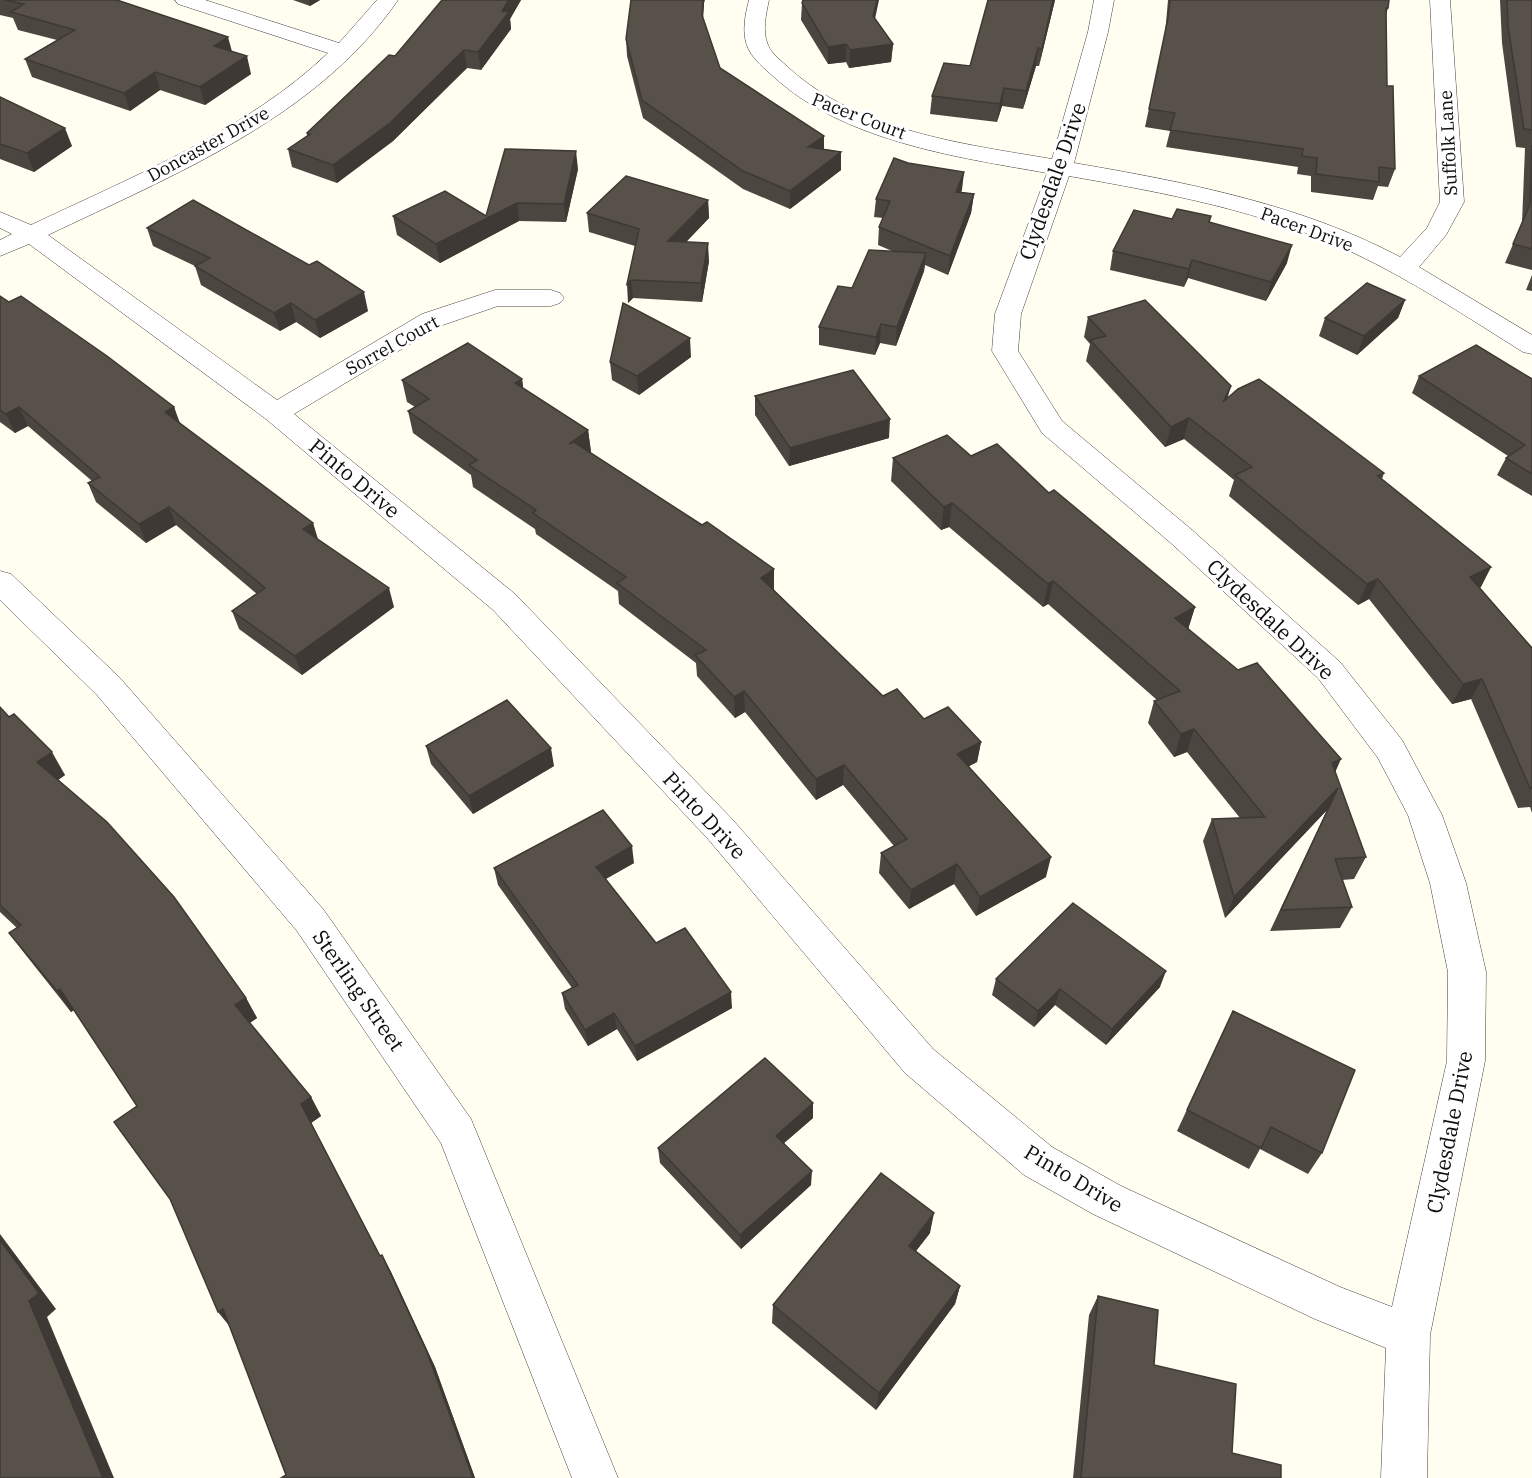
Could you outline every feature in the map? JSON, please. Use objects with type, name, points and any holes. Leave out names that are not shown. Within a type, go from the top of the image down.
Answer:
[{"type":"street","points":[[185,0],[342,51]]},
{"type":"street","name":"Doncaster Drive","points":[[0,249],[93,206],[237,130],[289,97],[342,51],[388,0]]},
{"type":"street","name":"Pacer Court","points":[[759,0],[754,21],[759,48],[784,79],[802,93],[836,110],[886,130],[976,152],[1061,167]]},
{"type":"street","name":"Clydesdale Drive","points":[[1104,0],[1098,32],[1061,167],[1008,314],[1005,351],[1052,427],[1173,530],[1329,670],[1390,748],[1425,815],[1448,883],[1467,972],[1466,1061],[1408,1335],[1404,1478]]},
{"type":"street","name":"Suffolk Lane","points":[[1403,268],[1427,247],[1445,220],[1452,202],[1440,0]]},
{"type":"street","name":"Pacer Drive","points":[[1061,167],[1217,198],[1334,235],[1403,268],[1532,346]]},
{"type":"street","name":"Pinto Drive","points":[[0,219],[31,234],[276,413],[504,602],[720,829],[919,1061],[1038,1161],[1107,1200],[1330,1304],[1408,1335]]},
{"type":"street","name":"Sorrel Court","points":[[276,413],[431,320],[495,298],[551,298]]},
{"type":"street","name":"Sterling Street","points":[[0,582],[108,686],[310,920],[457,1132],[594,1478]]},
{"type":"building","points":[[4,0],[117,0],[228,37],[214,46],[247,56],[200,87],[155,72],[124,93],[25,59],[75,30],[11,12],[24,4]]},
{"type":"building","points":[[442,0],[509,0],[502,11],[509,12],[478,52],[464,50],[390,123],[333,165],[288,149],[310,134],[307,133],[389,55],[395,56]]},
{"type":"building","points":[[631,0],[703,0],[702,15],[720,68],[824,136],[808,147],[841,152],[790,191],[743,171],[642,100],[626,39]]},
{"type":"building","points":[[803,0],[877,0],[873,16],[893,44],[850,50],[846,44],[828,47],[802,3]]},
{"type":"building","points":[[988,0],[1053,0],[1042,49],[1038,48],[1026,91],[1004,88],[1000,104],[932,96],[944,63],[970,66]]},
{"type":"building","points":[[1170,0],[1389,0],[1388,8],[1386,8],[1387,86],[1393,86],[1395,169],[1379,167],[1379,182],[1316,174],[1317,158],[1302,156],[1303,149],[1170,130],[1175,113],[1149,109]]},
{"type":"building","points":[[1507,0],[1532,0],[1532,130],[1524,129],[1508,26]]},
{"type":"building","points":[[0,97],[65,128],[27,153],[0,144]]},
{"type":"building","points":[[1532,145],[1532,249],[1513,244],[1530,204]]},
{"type":"building","points":[[505,149],[576,151],[564,204],[517,203],[436,244],[393,216],[445,191],[486,216]]},
{"type":"building","points":[[894,158],[908,163],[964,172],[956,192],[974,194],[950,256],[879,227],[890,201],[876,199]]},
{"type":"building","points":[[626,176],[708,200],[668,241],[708,243],[701,283],[631,280],[627,284],[639,229],[587,213]]},
{"type":"building","points":[[193,200],[309,265],[317,261],[364,292],[315,320],[291,303],[274,313],[195,266],[210,258],[147,228]]},
{"type":"building","points":[[1177,209],[1211,216],[1209,222],[1292,245],[1271,282],[1192,260],[1189,269],[1113,251],[1134,210],[1172,219]]},
{"type":"building","points":[[869,250],[926,253],[897,327],[881,324],[876,337],[819,327],[838,286],[852,288]]},
{"type":"building","points":[[1367,283],[1405,300],[1364,336],[1325,318]]},
{"type":"building","points":[[0,296],[9,302],[21,296],[107,356],[174,407],[165,412],[313,523],[303,529],[389,588],[295,656],[232,611],[265,588],[169,507],[139,524],[88,483],[100,477],[19,407],[6,414],[0,410]]},
{"type":"building","points":[[1145,300],[1231,386],[1223,402],[1238,389],[1259,379],[1384,473],[1378,476],[1491,567],[1470,577],[1532,648],[1532,788],[1530,788],[1482,679],[1463,684],[1378,579],[1367,584],[1235,475],[1252,467],[1189,418],[1171,427],[1090,340],[1106,336],[1088,317]]},
{"type":"building","points":[[623,303],[690,338],[637,376],[610,362]]},
{"type":"building","points":[[468,343],[522,379],[515,383],[588,430],[569,444],[574,442],[702,525],[707,522],[774,569],[761,578],[883,696],[897,689],[924,719],[948,707],[981,742],[957,754],[1051,857],[980,897],[957,864],[911,890],[881,853],[907,839],[844,765],[816,779],[744,691],[734,697],[695,655],[706,650],[617,583],[626,577],[533,513],[536,510],[469,465],[477,460],[408,411],[429,399],[402,380]]},
{"type":"building","points":[[1476,345],[1532,379],[1532,474],[1506,458],[1525,445],[1419,376]]},
{"type":"building","points":[[853,370],[890,419],[790,448],[755,396]]},
{"type":"building","points":[[947,435],[971,456],[997,444],[1049,493],[1054,490],[1195,607],[1175,618],[1238,670],[1257,663],[1341,759],[1332,763],[1366,857],[1335,859],[1352,907],[1281,910],[1338,788],[1234,897],[1212,819],[1265,817],[1194,729],[1181,734],[1154,701],[1180,691],[1053,581],[1048,584],[952,503],[944,507],[893,458]]},
{"type":"building","points":[[507,700],[551,748],[469,796],[426,746]]},
{"type":"building","points":[[0,707],[9,717],[14,714],[52,752],[37,762],[107,822],[174,897],[246,998],[235,1005],[311,1097],[301,1104],[380,1256],[382,1255],[427,1352],[473,1478],[281,1478],[286,1475],[223,1309],[218,1312],[170,1199],[114,1122],[137,1106],[60,989],[57,991],[9,933],[21,925],[0,905]]},
{"type":"building","points":[[603,810],[632,846],[596,867],[656,943],[685,928],[731,992],[635,1046],[614,1013],[585,1030],[562,993],[578,985],[494,868]]},
{"type":"building","points":[[1073,903],[1166,971],[1112,1029],[1060,989],[1038,1011],[996,979]]},
{"type":"building","points":[[1233,1011],[1355,1070],[1322,1153],[1271,1127],[1261,1148],[1187,1110]]},
{"type":"building","points":[[765,1058],[813,1103],[776,1136],[812,1171],[740,1235],[658,1148]]},
{"type":"building","points":[[881,1173],[934,1213],[909,1246],[960,1286],[879,1393],[773,1305]]},
{"type":"building","points":[[0,1240],[39,1293],[29,1301],[103,1478],[0,1478]]},
{"type":"building","points":[[1098,1296],[1158,1310],[1154,1365],[1236,1384],[1232,1453],[1281,1465],[1281,1478],[1081,1478]]}]
